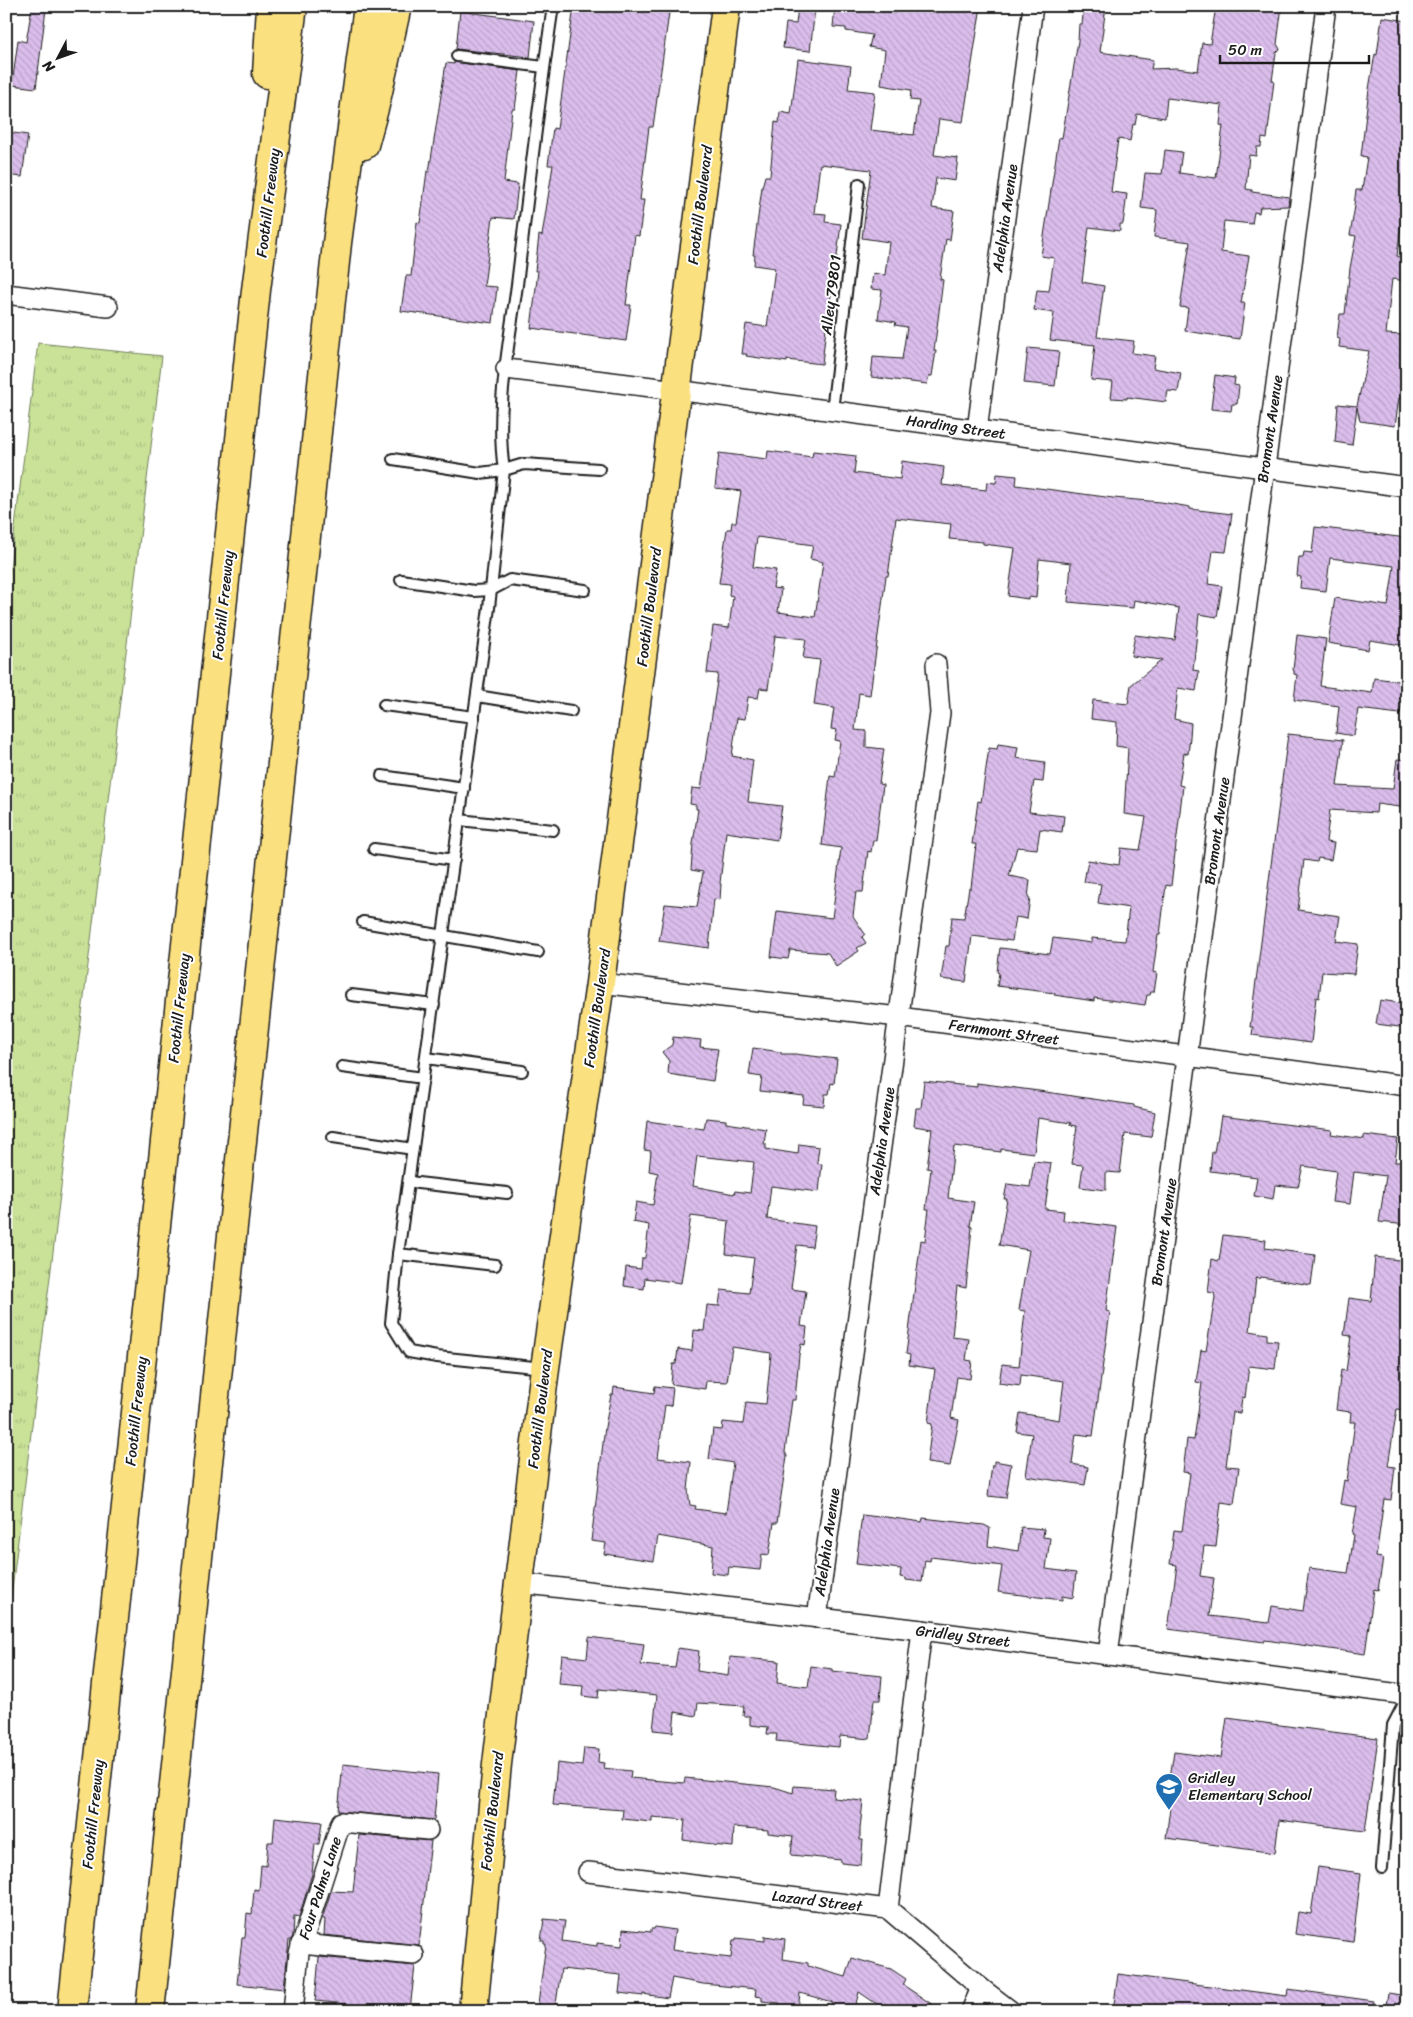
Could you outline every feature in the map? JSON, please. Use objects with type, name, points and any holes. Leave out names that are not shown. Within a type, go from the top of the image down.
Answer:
[{"type":"main road","points":[[256,290],[271,6]]},
{"type":"main road","name":"Foothill Freeway","points":[[72,2008],[256,290],[292,6]]},
{"type":"main road","points":[[150,2011],[337,243],[368,6]]},
{"type":"main road","points":[[337,243],[375,105],[397,6]]},
{"type":"main road","name":"Foothill Boulevard","points":[[473,2011],[497,1764],[545,1368],[600,983],[726,6]]},
{"type":"main road","points":[[159,2011],[163,1875]]},
{"type":"street","name":"Adelphia Avenue","points":[[977,430],[1033,6]]},
{"type":"street","name":"Bromont Avenue","points":[[1108,1655],[1326,6]]},
{"type":"street","points":[[6,294],[108,307]]},
{"type":"street","name":"Harding Street","points":[[506,369],[832,410],[1407,487]]},
{"type":"street","name":"Adelphia Avenue","points":[[817,1618],[940,713],[936,664]]},
{"type":"street","name":"Fernmont Street","points":[[600,983],[898,1017],[1407,1086]]},
{"type":"street","name":"Gridley Street","points":[[518,1584],[922,1630],[1407,1697]]},
{"type":"street","points":[[922,1630],[888,1909],[1011,2011]]},
{"type":"street","name":"Four Palms Lane","points":[[293,2011],[301,1944],[341,1822],[428,1830]]},
{"type":"street","name":"Lazard Street","points":[[588,1872],[888,1909]]},
{"type":"street","points":[[301,1944],[414,1955]]},
{"type":"street","points":[[970,2011],[981,1988]]},
{"type":"lane","points":[[545,1368],[437,1357],[409,1352],[391,1323],[398,1254],[491,590],[504,470],[501,451],[506,369],[553,6]]},
{"type":"lane","points":[[457,56],[544,67]]},
{"type":"lane","name":"Alley 79801","points":[[832,410],[859,184]]},
{"type":"lane","points":[[394,459],[480,473],[504,470],[524,464],[599,468]]},
{"type":"lane","points":[[401,580],[474,591],[491,590],[510,580],[585,590]]},
{"type":"lane","points":[[477,696],[571,711]]},
{"type":"lane","points":[[384,705],[474,717]]},
{"type":"lane","points":[[382,776],[464,788]]},
{"type":"lane","points":[[459,820],[553,830]]},
{"type":"lane","points":[[374,849],[454,860]]},
{"type":"lane","points":[[363,922],[538,952]]},
{"type":"lane","points":[[351,995],[434,1005]]},
{"type":"lane","points":[[426,1058],[522,1071]]},
{"type":"lane","points":[[342,1067],[423,1078]]},
{"type":"lane","points":[[333,1138],[413,1149]]},
{"type":"lane","points":[[409,1182],[507,1193]]},
{"type":"lane","points":[[398,1254],[495,1265]]},
{"type":"lane","points":[[1382,1868],[1393,1724],[1407,1697]]},
{"type":"green space","points":[[38,343],[162,356],[6,1639],[6,599]]},
{"type":"building","points":[[574,6],[670,6],[653,127],[649,127],[640,200],[644,200],[639,236],[635,235],[626,305],[631,305],[626,341],[531,328],[538,271],[535,271],[539,235],[542,236],[553,165],[548,165],[553,128],[557,129]]},
{"type":"building","points":[[835,6],[849,6],[896,13],[896,6],[981,6],[963,122],[939,119],[934,155],[958,158],[955,181],[936,178],[932,208],[954,211],[950,240],[946,239],[940,279],[943,280],[934,351],[936,351],[932,376],[929,376],[927,384],[871,377],[873,357],[902,359],[907,327],[895,325],[896,322],[878,319],[882,290],[871,289],[873,273],[885,275],[889,242],[862,238],[871,170],[820,164],[814,213],[826,214],[825,222],[841,224],[829,301],[822,364],[787,360],[787,362],[742,354],[746,324],[767,327],[775,268],[754,265],[755,255],[753,255],[762,187],[765,176],[770,176],[775,122],[779,123],[780,112],[791,114],[798,59],[851,66],[848,89],[875,92],[870,130],[914,135],[919,101],[910,100],[911,90],[881,85],[885,50],[869,47],[872,35],[846,31],[846,28],[833,27]]},
{"type":"building","points":[[1084,6],[1106,6],[1100,52],[1153,60],[1151,69],[1176,68],[1198,71],[1202,43],[1210,44],[1216,6],[1282,6],[1277,44],[1280,49],[1276,53],[1267,139],[1262,138],[1261,147],[1257,147],[1256,156],[1249,155],[1246,189],[1252,190],[1252,192],[1289,197],[1288,206],[1260,207],[1259,213],[1254,212],[1252,224],[1224,221],[1221,252],[1249,256],[1241,303],[1245,303],[1240,339],[1185,331],[1188,308],[1180,307],[1190,242],[1154,237],[1157,210],[1141,208],[1145,173],[1162,174],[1165,150],[1182,152],[1179,173],[1216,178],[1223,126],[1220,125],[1222,105],[1167,98],[1165,118],[1137,114],[1130,141],[1118,139],[1111,192],[1127,194],[1123,224],[1120,224],[1120,231],[1089,227],[1082,282],[1104,286],[1097,337],[1134,341],[1132,353],[1155,356],[1153,368],[1181,373],[1178,392],[1168,391],[1166,402],[1127,397],[1127,399],[1111,398],[1113,382],[1091,380],[1095,345],[1050,340],[1054,313],[1034,310],[1037,290],[1049,291],[1054,258],[1041,256],[1059,137],[1062,138],[1078,41],[1079,24],[1082,24]]},
{"type":"building","points":[[32,7],[46,9],[36,88],[12,85],[18,40],[26,42]]},
{"type":"building","points":[[798,7],[815,9],[810,51],[783,48],[786,23],[796,24]]},
{"type":"building","points":[[460,11],[534,21],[530,57],[456,49]]},
{"type":"building","points":[[1382,17],[1407,21],[1407,225],[1401,224],[1397,256],[1407,258],[1407,281],[1392,279],[1386,334],[1403,335],[1402,341],[1407,347],[1407,399],[1399,398],[1395,426],[1360,421],[1357,407],[1352,445],[1335,442],[1338,404],[1357,406],[1369,351],[1339,347],[1340,339],[1337,338],[1340,314],[1345,314],[1356,236],[1350,235],[1356,190],[1362,190],[1367,157],[1361,156],[1369,89],[1375,54],[1377,55]]},
{"type":"building","points":[[454,62],[520,71],[515,109],[512,109],[504,182],[518,184],[514,219],[493,217],[484,286],[497,287],[493,323],[401,311],[406,276],[411,276],[417,222],[420,223],[446,63],[454,64]]},
{"type":"building","points":[[6,132],[28,135],[22,177],[6,175]]},
{"type":"building","points":[[1028,348],[1059,351],[1055,386],[1024,383]]},
{"type":"building","points":[[1215,375],[1235,378],[1234,385],[1239,386],[1237,404],[1232,404],[1231,411],[1211,409]]},
{"type":"building","points":[[768,451],[812,457],[813,451],[856,456],[854,473],[900,479],[902,461],[944,467],[942,485],[986,490],[987,482],[996,483],[997,474],[1017,476],[1016,485],[1113,498],[1161,502],[1190,507],[1190,509],[1232,514],[1226,552],[1213,551],[1208,584],[1222,586],[1217,617],[1199,614],[1193,670],[1199,671],[1196,691],[1178,688],[1174,719],[1191,723],[1190,737],[1188,754],[1184,753],[1179,785],[1183,786],[1179,820],[1171,886],[1166,885],[1160,935],[1158,935],[1153,972],[1157,973],[1154,992],[1147,995],[1145,1005],[1094,998],[1094,1001],[1054,995],[1055,993],[997,986],[999,973],[997,972],[1000,948],[1050,954],[1053,938],[1092,943],[1092,938],[1125,941],[1129,908],[1098,903],[1101,884],[1084,882],[1088,860],[1119,865],[1121,848],[1140,850],[1146,817],[1124,814],[1128,748],[1116,746],[1117,722],[1091,719],[1093,700],[1128,704],[1131,685],[1162,660],[1131,656],[1135,635],[1175,640],[1179,608],[1134,600],[1133,608],[1068,602],[1071,563],[1039,559],[1036,598],[1028,597],[1028,599],[1008,596],[1015,548],[983,544],[983,542],[949,539],[951,524],[896,518],[870,695],[859,693],[855,730],[866,731],[866,747],[884,749],[879,784],[883,785],[876,840],[873,840],[871,852],[868,851],[863,892],[856,892],[853,916],[865,934],[862,937],[866,943],[857,948],[859,951],[836,966],[828,953],[790,950],[788,959],[771,957],[777,911],[832,918],[841,848],[822,845],[830,776],[835,777],[840,741],[835,740],[837,730],[831,729],[834,708],[814,705],[820,660],[803,658],[806,639],[775,636],[768,689],[760,688],[758,698],[748,697],[745,719],[737,718],[732,756],[753,760],[748,802],[782,806],[777,840],[726,832],[720,900],[714,899],[709,948],[659,941],[665,904],[697,907],[703,872],[691,870],[698,809],[696,809],[696,805],[690,804],[692,788],[701,789],[718,674],[707,673],[713,626],[729,628],[733,596],[729,595],[730,584],[719,583],[727,529],[731,529],[732,522],[736,522],[741,491],[715,488],[719,453],[767,459]],"holes":[[[757,537],[813,545],[810,559],[823,562],[815,617],[778,612],[781,589],[773,588],[776,570],[753,567]]]},
{"type":"building","points":[[1315,527],[1407,538],[1407,646],[1370,640],[1368,650],[1328,643],[1335,598],[1388,606],[1394,566],[1330,558],[1326,591],[1300,588],[1301,577],[1297,576],[1299,557],[1303,557],[1304,552],[1312,553]]},
{"type":"building","points":[[1297,635],[1326,639],[1320,686],[1372,693],[1374,678],[1406,682],[1400,714],[1358,709],[1354,736],[1336,733],[1339,706],[1294,700],[1297,675],[1294,674],[1293,670]]},
{"type":"building","points":[[1288,734],[1343,740],[1337,786],[1393,789],[1397,759],[1407,760],[1407,808],[1377,804],[1376,813],[1330,810],[1326,842],[1334,843],[1331,860],[1318,858],[1317,862],[1304,860],[1298,910],[1340,916],[1336,941],[1358,944],[1354,974],[1322,972],[1319,998],[1316,997],[1311,1043],[1252,1035],[1253,1027],[1250,1027]]},
{"type":"building","points":[[998,744],[1018,747],[1016,758],[1045,762],[1043,782],[1034,781],[1029,812],[1064,816],[1062,832],[1040,829],[1037,849],[1017,847],[1009,876],[1030,880],[1028,898],[1030,898],[1027,919],[1016,917],[1012,941],[972,936],[966,982],[941,979],[946,946],[949,946],[952,917],[964,918],[969,888],[971,888],[976,844],[972,844],[978,801],[981,802],[989,748],[997,749]]},
{"type":"building","points":[[1380,1000],[1407,1004],[1407,1028],[1376,1024]]},
{"type":"building","points":[[673,1037],[701,1040],[700,1047],[718,1049],[713,1081],[668,1074],[669,1061],[662,1052],[672,1045]]},
{"type":"building","points":[[753,1048],[781,1052],[781,1054],[837,1059],[834,1084],[831,1083],[829,1094],[825,1094],[824,1106],[803,1104],[804,1096],[760,1091],[762,1077],[749,1075]]},
{"type":"building","points":[[924,1081],[977,1087],[977,1083],[1039,1091],[1134,1105],[1134,1107],[1155,1112],[1151,1137],[1125,1134],[1120,1173],[1106,1172],[1106,1190],[1080,1187],[1083,1165],[1072,1164],[1077,1126],[1070,1125],[1071,1123],[1038,1118],[1034,1153],[1001,1149],[1001,1152],[954,1146],[948,1198],[974,1202],[970,1226],[972,1227],[966,1288],[957,1286],[952,1337],[969,1339],[966,1360],[972,1361],[970,1379],[957,1377],[951,1418],[959,1420],[950,1466],[927,1463],[932,1424],[928,1423],[935,1369],[909,1365],[910,1355],[906,1354],[921,1240],[925,1241],[929,1209],[926,1209],[931,1169],[927,1168],[932,1129],[914,1126],[916,1108],[921,1108]]},
{"type":"building","points":[[1221,1116],[1332,1130],[1331,1134],[1364,1139],[1364,1135],[1398,1139],[1395,1162],[1407,1162],[1407,1225],[1379,1222],[1386,1176],[1354,1172],[1350,1204],[1332,1202],[1336,1171],[1303,1166],[1298,1187],[1275,1185],[1273,1199],[1254,1196],[1257,1177],[1210,1171],[1212,1152],[1214,1152],[1217,1141]]},
{"type":"building","points":[[706,1118],[726,1120],[726,1123],[766,1129],[764,1144],[766,1144],[766,1149],[798,1154],[799,1144],[819,1147],[817,1163],[822,1164],[819,1192],[771,1186],[767,1219],[815,1226],[812,1247],[797,1245],[791,1289],[806,1291],[801,1326],[807,1327],[805,1345],[801,1344],[799,1355],[795,1400],[792,1400],[785,1452],[787,1456],[777,1523],[774,1523],[769,1555],[762,1554],[760,1570],[729,1567],[728,1575],[711,1573],[713,1546],[658,1536],[654,1561],[604,1554],[606,1543],[591,1541],[605,1427],[614,1387],[654,1393],[655,1386],[673,1388],[671,1406],[665,1405],[658,1458],[691,1462],[688,1490],[690,1505],[696,1506],[695,1509],[726,1513],[733,1463],[709,1459],[713,1429],[722,1430],[723,1422],[743,1424],[746,1402],[766,1404],[771,1353],[732,1347],[727,1382],[706,1381],[705,1389],[671,1384],[673,1364],[676,1364],[678,1349],[692,1351],[694,1330],[704,1331],[707,1305],[719,1306],[721,1290],[749,1293],[754,1258],[726,1254],[729,1221],[691,1216],[681,1283],[645,1278],[644,1289],[624,1286],[626,1267],[641,1269],[642,1258],[645,1258],[649,1225],[633,1222],[636,1202],[653,1205],[658,1173],[649,1171],[651,1151],[644,1150],[647,1121],[704,1129]],"holes":[[[697,1156],[754,1162],[750,1193],[735,1191],[734,1194],[693,1186]]]},
{"type":"building","points":[[1034,1161],[1051,1163],[1045,1209],[1064,1211],[1063,1220],[1117,1227],[1106,1311],[1110,1312],[1093,1436],[1076,1434],[1072,1464],[1088,1467],[1085,1485],[1026,1476],[1032,1434],[1017,1432],[1020,1413],[1059,1420],[1064,1381],[1021,1375],[1020,1386],[999,1383],[1002,1364],[1019,1366],[1025,1311],[1019,1310],[1029,1250],[999,1245],[1007,1199],[1004,1199],[1007,1184],[1030,1187]]},
{"type":"building","points":[[1223,1235],[1266,1240],[1265,1248],[1315,1255],[1311,1285],[1261,1277],[1260,1279],[1256,1278],[1250,1331],[1267,1334],[1267,1340],[1278,1341],[1275,1369],[1249,1366],[1245,1398],[1242,1397],[1240,1413],[1233,1412],[1226,1466],[1239,1467],[1234,1504],[1221,1502],[1216,1547],[1204,1546],[1200,1576],[1214,1578],[1209,1616],[1269,1623],[1272,1606],[1303,1611],[1309,1568],[1348,1573],[1357,1507],[1340,1504],[1344,1480],[1347,1481],[1355,1422],[1350,1422],[1351,1412],[1336,1410],[1341,1370],[1346,1371],[1351,1336],[1344,1335],[1349,1298],[1371,1301],[1375,1257],[1407,1261],[1407,1339],[1401,1376],[1407,1377],[1405,1410],[1397,1409],[1388,1466],[1395,1467],[1391,1500],[1384,1499],[1376,1557],[1383,1558],[1378,1590],[1374,1589],[1365,1654],[1168,1629],[1177,1565],[1170,1564],[1174,1530],[1182,1531],[1190,1473],[1183,1472],[1187,1439],[1194,1440],[1202,1383],[1196,1382],[1201,1350],[1206,1351],[1215,1297],[1214,1293],[1208,1292],[1212,1259],[1219,1261]]},
{"type":"building","points":[[994,1461],[1011,1464],[1006,1498],[988,1496]]},
{"type":"building","points":[[862,1515],[922,1522],[923,1518],[984,1525],[990,1528],[988,1546],[1018,1551],[1021,1527],[1044,1529],[1043,1537],[1050,1538],[1046,1569],[1076,1573],[1073,1598],[1062,1596],[1062,1600],[998,1592],[1002,1566],[931,1557],[930,1561],[925,1560],[922,1582],[906,1580],[906,1578],[900,1577],[901,1569],[856,1564]]},
{"type":"building","points":[[589,1637],[644,1644],[641,1665],[675,1668],[678,1648],[699,1651],[697,1671],[728,1676],[730,1657],[779,1661],[777,1683],[808,1687],[811,1666],[832,1669],[832,1671],[882,1676],[880,1700],[874,1700],[870,1739],[840,1736],[839,1747],[776,1741],[777,1734],[767,1734],[768,1727],[750,1725],[750,1716],[743,1716],[744,1706],[698,1703],[696,1716],[675,1712],[673,1732],[653,1730],[657,1695],[599,1689],[598,1698],[582,1696],[583,1686],[559,1684],[562,1655],[587,1658]]},
{"type":"building","points":[[1227,1718],[1378,1738],[1365,1831],[1279,1820],[1275,1853],[1166,1838],[1173,1785],[1169,1784],[1174,1752],[1221,1758]]},
{"type":"building","points":[[584,1748],[599,1749],[598,1762],[604,1763],[603,1768],[631,1771],[630,1778],[684,1783],[685,1778],[774,1787],[793,1793],[794,1786],[834,1789],[833,1798],[863,1801],[860,1829],[860,1840],[863,1840],[861,1865],[841,1863],[841,1860],[791,1855],[793,1836],[768,1833],[768,1830],[734,1827],[733,1847],[712,1845],[683,1840],[685,1820],[652,1817],[652,1822],[622,1819],[623,1810],[553,1805],[557,1763],[582,1766]]},
{"type":"building","points":[[343,1764],[438,1774],[434,1820],[338,1811]]},
{"type":"building","points":[[275,1817],[322,1822],[319,1844],[315,1844],[312,1874],[299,1917],[294,1916],[293,1936],[289,1940],[284,1989],[237,1984],[242,1938],[245,1938],[247,1913],[252,1914],[254,1889],[259,1890],[261,1865],[266,1866],[268,1842],[273,1842]]},
{"type":"building","points":[[359,1835],[431,1841],[419,1945],[324,1935],[325,1919],[322,1919],[331,1891],[353,1892]]},
{"type":"building","points":[[1318,1867],[1361,1873],[1353,1942],[1295,1934],[1298,1912],[1311,1914]]},
{"type":"building","points":[[544,1919],[565,1921],[562,1941],[597,1946],[597,1943],[622,1946],[623,1929],[651,1932],[651,1929],[655,1927],[675,1930],[672,1950],[731,1958],[733,1940],[736,1940],[736,1938],[765,1941],[765,1936],[785,1939],[783,1959],[808,1963],[808,1966],[846,1977],[852,1958],[891,1969],[906,1979],[903,1985],[942,2011],[887,2011],[859,1992],[854,2011],[830,2011],[832,2002],[800,1993],[798,2010],[779,2008],[779,2003],[762,2001],[762,1997],[755,1996],[756,1989],[703,1984],[672,1978],[668,1998],[643,1994],[643,1996],[619,1993],[621,1975],[561,1969],[555,2011],[537,2011],[546,1944],[544,1944],[544,1941],[541,1941]]},
{"type":"building","points":[[319,1957],[415,1966],[410,2010],[315,2001]]},
{"type":"building","points":[[1118,1974],[1287,1996],[1288,1989],[1374,2001],[1373,2011],[1113,2011]]},
{"type":"building","points":[[1388,1993],[1407,1996],[1407,2011],[1385,2011]]},
{"type":"place","name":"Gridley Elementary School","points":[[1169,1811]]}]
